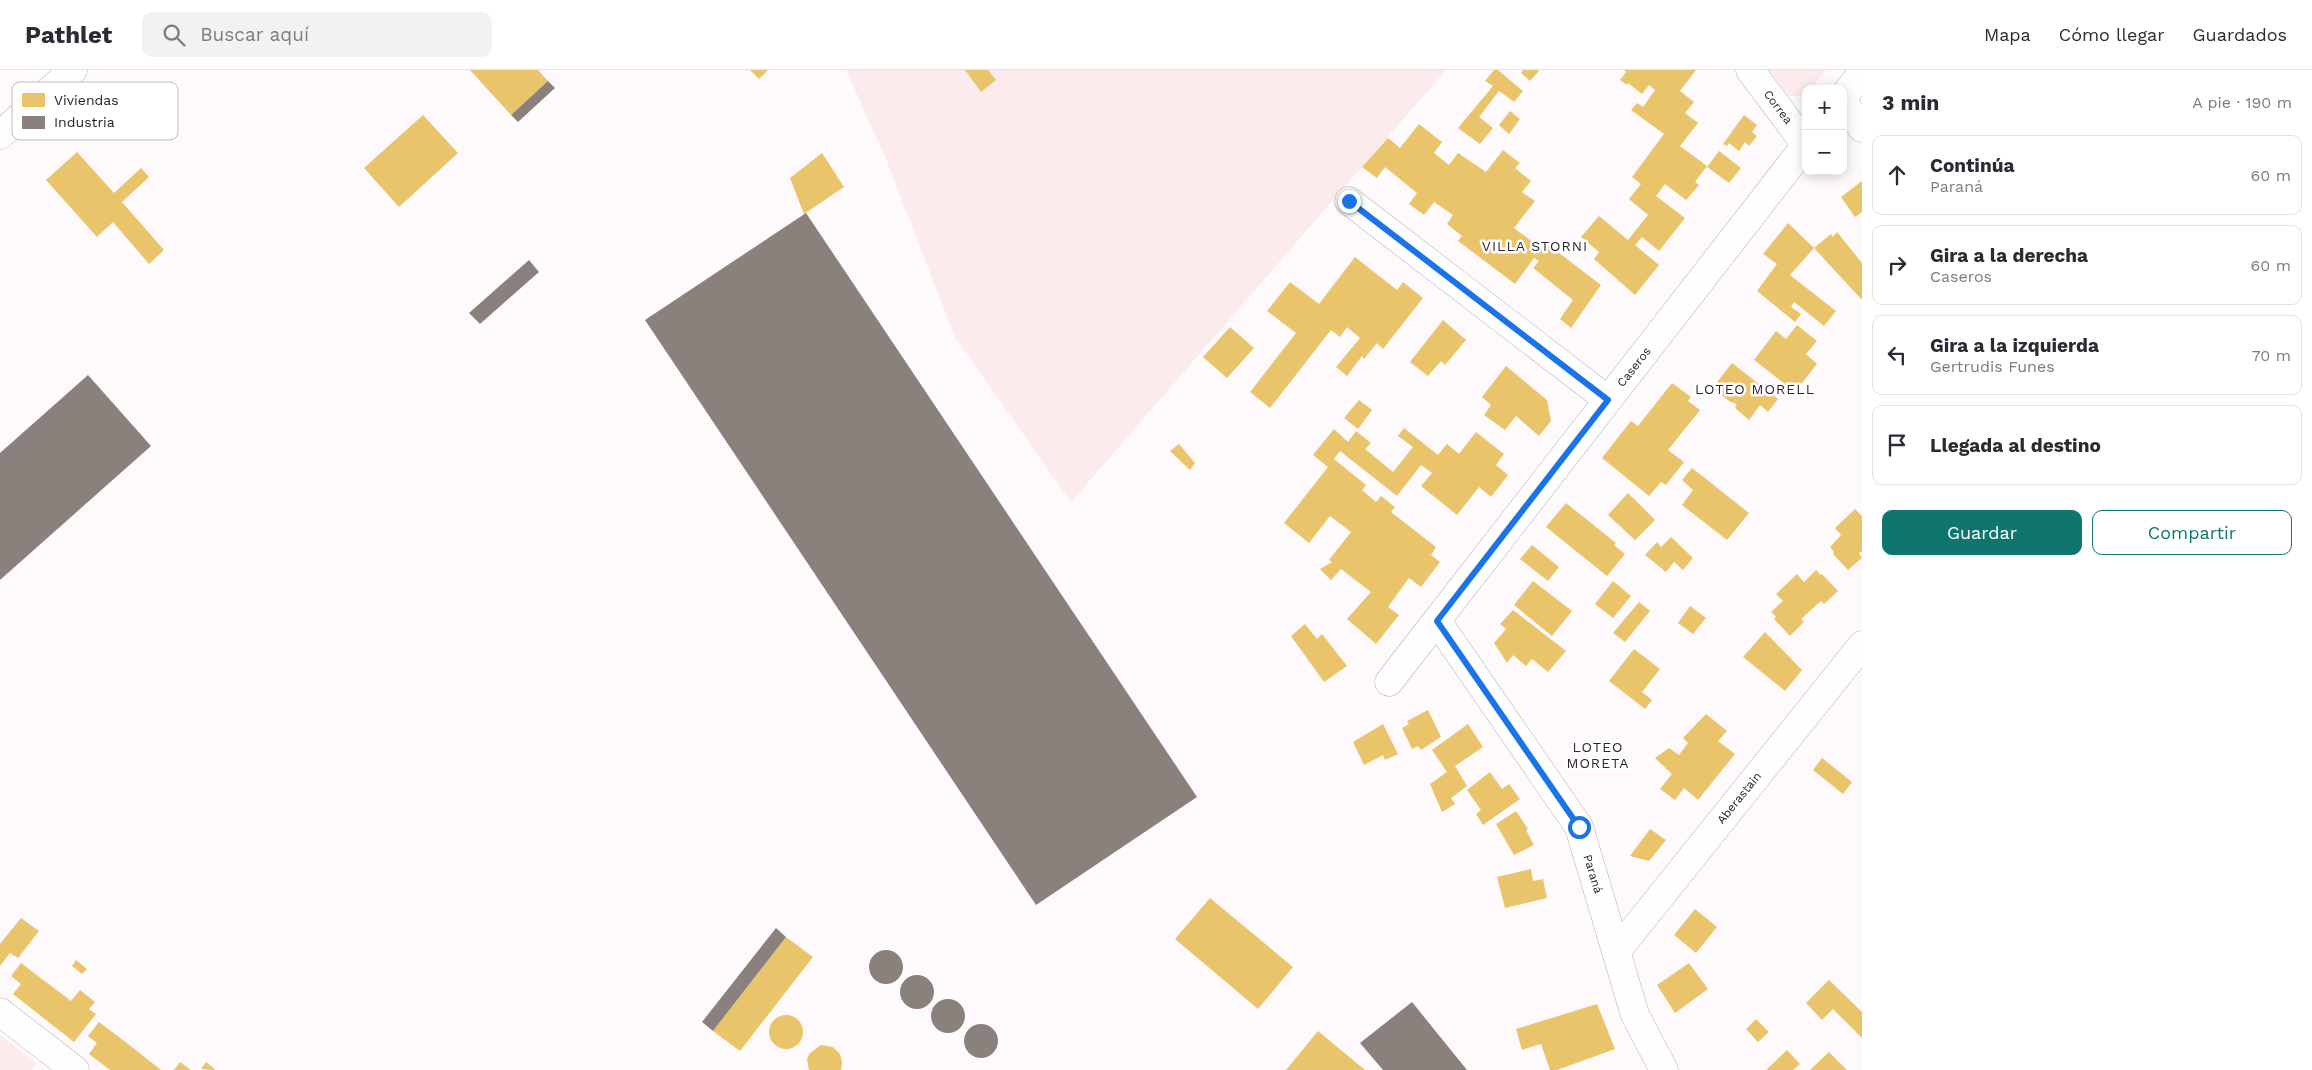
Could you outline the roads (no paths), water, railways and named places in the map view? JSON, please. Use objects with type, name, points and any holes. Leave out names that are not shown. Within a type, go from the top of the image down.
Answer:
[{"type":"street","points":[[60,82],[74,70]]},
{"type":"street","name":"Correa","points":[[1750,70],[1802,140]]},
{"type":"street","points":[[1847,92],[1862,73]]},
{"type":"street","points":[[1847,107],[1862,128]]},
{"type":"street","points":[[0,135],[12,124]]},
{"type":"street","name":"Caseros","points":[[1389,682],[1802,150]]},
{"type":"street","points":[[1349,201],[1608,400]]},
{"type":"street","name":"Paraná","points":[[1437,621],[1579,827],[1635,1015],[1664,1070]]},
{"type":"street","name":"Aberastain","points":[[1616,952],[1862,644]]},
{"type":"street","points":[[0,1012],[75,1070]]},
{"type":"district","name":"VILLA STORNI","points":[[1535,246]]},
{"type":"district","name":"LOTEO MORELL","points":[[1755,389]]},
{"type":"district","name":"LOTEO MORETA","points":[[1598,756]]}]
